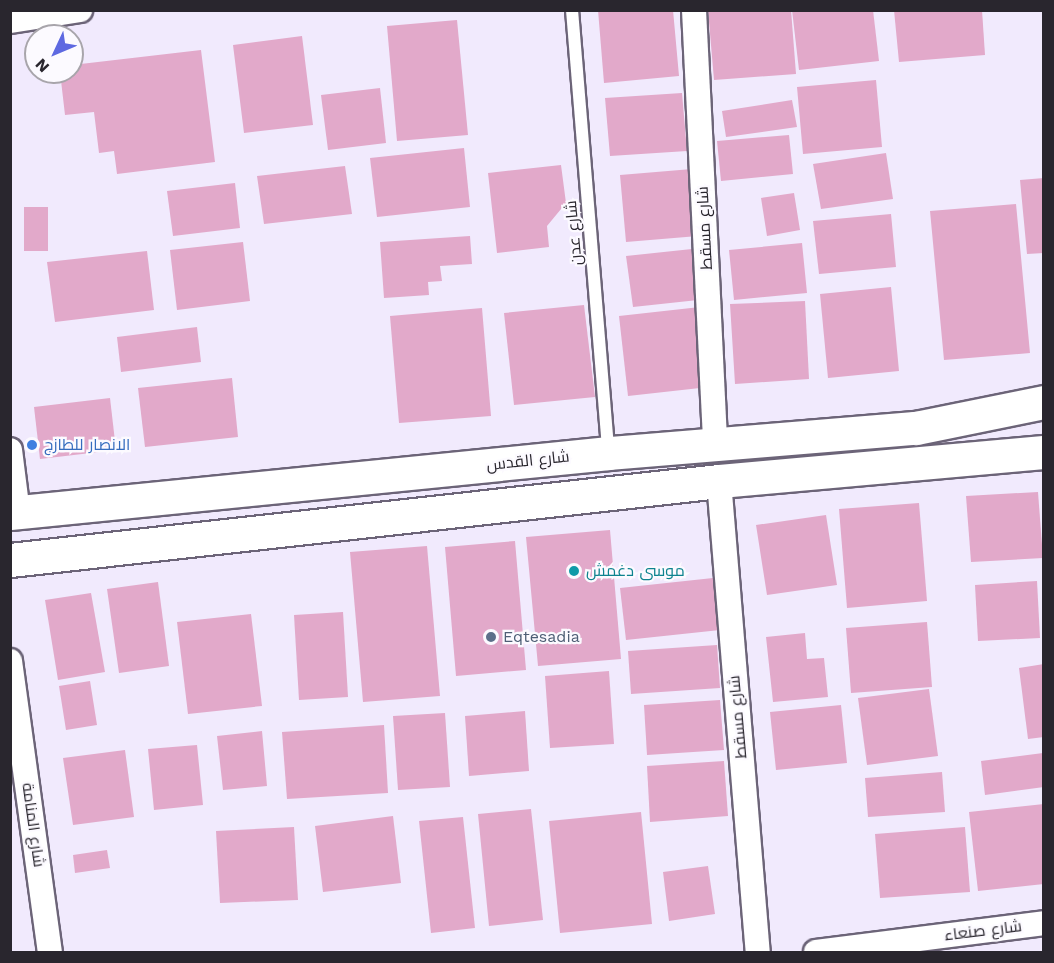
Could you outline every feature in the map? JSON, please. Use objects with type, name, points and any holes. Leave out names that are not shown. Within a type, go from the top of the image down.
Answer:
[{"type":"main road","name":"شارع القدس","points":[[14,513],[609,453],[916,428],[1044,402]]},
{"type":"main road","points":[[10,560],[719,481],[1044,452]]},
{"type":"street","points":[[10,21],[81,10]]},
{"type":"street","name":"شارع مسقط","points":[[694,10],[715,446]]},
{"type":"street","points":[[10,450],[14,513]]},
{"type":"street","name":"شارع مسقط","points":[[719,481],[758,952]]},
{"type":"street","name":"شارع المنامة","points":[[10,661],[50,952]]},
{"type":"street","name":"شارع صنعاء","points":[[816,952],[949,944],[1044,923]]},
{"type":"lane","name":"شارع عدن","points":[[572,10],[609,453]]},
{"type":"building","points":[[598,10],[673,10],[679,76],[604,83]]},
{"type":"building","points":[[708,10],[791,10],[796,74],[714,80]]},
{"type":"building","points":[[792,10],[873,10],[879,61],[799,70]]},
{"type":"building","points":[[894,10],[982,10],[985,55],[899,62]]},
{"type":"building","points":[[457,20],[468,135],[397,141],[387,26]]},
{"type":"building","points":[[302,36],[313,125],[244,133],[233,45]]},
{"type":"building","points":[[201,50],[215,162],[117,174],[114,151],[99,153],[94,112],[65,115],[61,84],[84,84],[84,64]]},
{"type":"building","points":[[876,80],[882,147],[803,154],[797,87]]},
{"type":"building","points":[[380,88],[386,143],[328,150],[321,95]]},
{"type":"building","points":[[682,93],[687,151],[610,156],[605,98]]},
{"type":"building","points":[[792,100],[797,127],[726,137],[722,111]]},
{"type":"building","points":[[789,135],[793,174],[721,181],[717,141]]},
{"type":"building","points":[[464,148],[470,207],[377,217],[370,158]]},
{"type":"building","points":[[886,153],[893,199],[821,209],[813,164]]},
{"type":"building","points":[[561,165],[566,203],[547,226],[549,247],[497,253],[488,173]]},
{"type":"building","points":[[345,166],[352,214],[264,224],[257,176]]},
{"type":"building","points":[[692,169],[698,236],[626,242],[620,175]]},
{"type":"building","points":[[1044,178],[1044,253],[1027,254],[1020,180]]},
{"type":"building","points":[[235,183],[240,228],[173,236],[167,191]]},
{"type":"building","points":[[794,193],[800,230],[767,236],[761,198]]},
{"type":"building","points":[[1016,204],[1030,353],[944,360],[930,211]]},
{"type":"building","points":[[24,207],[48,207],[48,251],[24,251]]},
{"type":"building","points":[[891,214],[896,267],[819,274],[813,221]]},
{"type":"building","points":[[470,236],[472,264],[440,266],[442,281],[428,282],[429,295],[384,298],[380,242]]},
{"type":"building","points":[[243,242],[250,301],[177,310],[170,250]]},
{"type":"building","points":[[802,243],[807,293],[734,300],[729,250]]},
{"type":"building","points":[[692,249],[698,300],[633,307],[626,256]]},
{"type":"building","points":[[147,251],[154,310],[55,322],[47,262]]},
{"type":"building","points":[[891,287],[899,371],[828,378],[820,294]]},
{"type":"building","points":[[805,301],[809,379],[735,384],[730,304]]},
{"type":"building","points":[[584,305],[595,397],[514,405],[504,313]]},
{"type":"building","points":[[700,307],[709,387],[628,396],[619,316]]},
{"type":"building","points":[[482,308],[491,416],[399,423],[390,316]]},
{"type":"building","points":[[197,327],[201,362],[121,372],[117,337]]},
{"type":"building","points":[[232,378],[238,437],[145,447],[138,388]]},
{"type":"building","points":[[110,398],[116,450],[40,459],[34,407]]},
{"type":"building","points":[[1038,492],[1043,558],[971,562],[966,496]]},
{"type":"building","points":[[919,503],[927,601],[847,608],[839,509]]},
{"type":"building","points":[[826,515],[837,585],[767,595],[756,525]]},
{"type":"building","points":[[610,530],[621,659],[538,666],[526,537]]},
{"type":"building","points":[[515,541],[526,670],[456,676],[445,547]]},
{"type":"building","points":[[427,546],[440,696],[363,702],[350,552]]},
{"type":"building","points":[[713,578],[720,630],[626,640],[620,588]]},
{"type":"building","points":[[1037,581],[1040,638],[978,641],[975,585]]},
{"type":"building","points":[[158,582],[169,666],[119,673],[107,589]]},
{"type":"building","points":[[91,593],[105,672],[58,680],[45,600]]},
{"type":"building","points":[[343,612],[348,697],[299,700],[294,615]]},
{"type":"building","points":[[251,614],[262,706],[188,714],[177,622]]},
{"type":"building","points":[[927,622],[932,687],[851,693],[846,628]]},
{"type":"building","points":[[805,633],[807,659],[824,658],[828,697],[773,702],[766,637]]},
{"type":"building","points":[[717,645],[720,688],[631,694],[628,651]]},
{"type":"building","points":[[1044,664],[1044,737],[1028,739],[1019,668]]},
{"type":"building","points":[[609,671],[614,744],[550,748],[545,676]]},
{"type":"building","points":[[90,681],[97,725],[66,730],[59,686]]},
{"type":"building","points":[[929,689],[938,756],[867,765],[858,698]]},
{"type":"building","points":[[720,700],[724,750],[647,755],[644,705]]},
{"type":"building","points":[[841,705],[847,763],[776,770],[770,712]]},
{"type":"building","points":[[525,711],[529,771],[469,776],[465,716]]},
{"type":"building","points":[[445,713],[450,787],[398,790],[393,716]]},
{"type":"building","points":[[384,725],[388,793],[287,799],[282,732]]},
{"type":"building","points":[[262,731],[267,786],[223,790],[217,736]]},
{"type":"building","points":[[197,745],[203,805],[154,810],[148,749]]},
{"type":"building","points":[[125,750],[134,817],[73,825],[63,758]]},
{"type":"building","points":[[1043,753],[1044,787],[985,795],[981,761]]},
{"type":"building","points":[[724,761],[728,816],[650,822],[647,766]]},
{"type":"building","points":[[942,772],[945,812],[868,817],[865,778]]},
{"type":"building","points":[[1044,804],[1044,884],[978,891],[969,812]]},
{"type":"building","points":[[531,809],[543,920],[489,926],[478,814]]},
{"type":"building","points":[[641,812],[652,924],[560,933],[549,821]]},
{"type":"building","points":[[393,816],[401,883],[323,892],[315,826]]},
{"type":"building","points":[[463,817],[475,928],[431,933],[419,821]]},
{"type":"building","points":[[294,827],[298,900],[220,903],[216,831]]},
{"type":"building","points":[[965,827],[970,892],[880,898],[875,834]]},
{"type":"building","points":[[107,850],[110,868],[75,873],[73,855]]},
{"type":"building","points":[[708,866],[715,914],[669,921],[663,872]]},
{"type":"place","name":"الانصار للطازج","points":[[32,445]]},
{"type":"place","name":"موسى دغمش","points":[[574,571]]},
{"type":"place","name":"Eqtesadia","points":[[491,637]]}]
